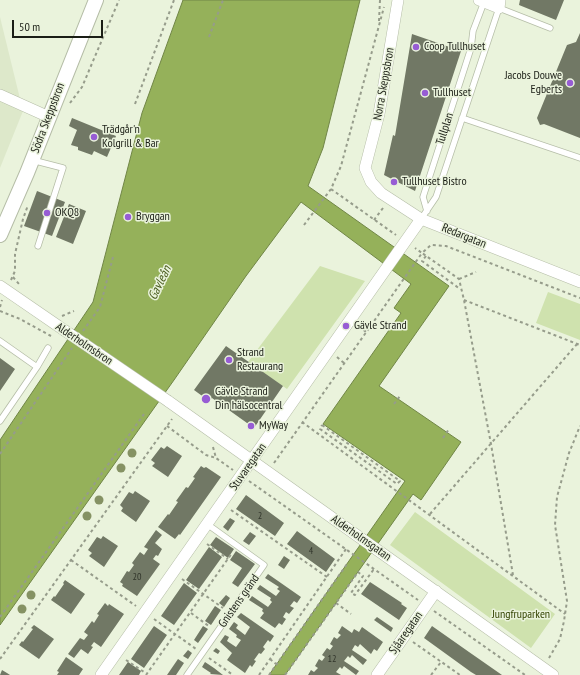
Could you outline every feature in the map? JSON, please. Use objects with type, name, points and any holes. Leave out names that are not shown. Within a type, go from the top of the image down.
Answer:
[{"type":"street","name":"Södra Skeppsbron","points":[[0,235],[32,160],[96,0]]},
{"type":"street","name":"Norra Skeppsbron","points":[[365,168],[380,114],[398,0]]},
{"type":"street","points":[[482,1],[500,4]]},
{"type":"street","points":[[0,95],[49,117]]},
{"type":"street","name":"Redargatan","points":[[365,168],[371,182],[381,193],[424,215],[580,282]]},
{"type":"street","name":"Stuvaregatan","points":[[101,675],[424,215]]},
{"type":"street","name":"Alderholmsbron","points":[[3,288],[168,401]]},
{"type":"street","name":"Alderholmsgatan","points":[[168,401],[553,675]]},
{"type":"street","name":"Sjåaregatan","points":[[377,675],[436,592]]},
{"type":"lane","name":"Tullplan","points":[[424,215],[423,197],[472,48],[473,31],[482,1]]},
{"type":"lane","points":[[424,215],[436,198],[500,4],[550,28]]},
{"type":"lane","points":[[462,118],[580,158]]},
{"type":"lane","points":[[32,160],[63,168],[38,246]]},
{"type":"lane","points":[[0,341],[37,367]]},
{"type":"lane","points":[[0,421],[37,367],[48,348]]},
{"type":"lane","name":"Gnistens gränd","points":[[187,675],[264,565],[207,524]]},
{"type":"path","points":[[68,105],[82,87],[119,0]]},
{"type":"path","points":[[134,104],[174,0]]},
{"type":"path","points":[[209,36],[223,0]]},
{"type":"path","points":[[379,26],[380,0]]},
{"type":"path","points":[[304,225],[331,189],[341,166],[384,6]]},
{"type":"path","points":[[331,189],[404,244],[422,253],[459,279],[491,444],[513,575]]},
{"type":"path","points":[[0,307],[3,288],[16,271],[15,254],[23,219],[28,205]]},
{"type":"path","points":[[257,487],[402,280],[422,253],[431,245],[446,246],[580,298]]},
{"type":"path","points":[[426,256],[422,261],[461,290]]},
{"type":"path","points":[[82,332],[100,307],[113,257]]},
{"type":"path","points":[[459,279],[476,272]]},
{"type":"path","points":[[430,514],[578,345],[464,300]]},
{"type":"path","points":[[0,311],[20,319],[53,337]]},
{"type":"path","points":[[59,317],[74,311]]},
{"type":"path","points":[[0,454],[74,345]]},
{"type":"path","points":[[336,356],[344,363]]},
{"type":"path","points":[[394,404],[400,396]]},
{"type":"path","points":[[0,617],[144,414]]},
{"type":"path","points":[[0,659],[172,419],[178,423]]},
{"type":"path","points":[[302,422],[565,614]]},
{"type":"path","points":[[322,425],[400,481],[397,484],[394,481],[320,429],[322,425]]},
{"type":"path","points":[[167,426],[206,455],[216,458],[525,675]]},
{"type":"path","points":[[542,668],[560,639],[565,614],[567,601],[555,525],[557,497],[569,453],[580,426]]},
{"type":"path","points":[[443,438],[449,429]]},
{"type":"path","points":[[208,443],[214,447],[216,458]]},
{"type":"path","points":[[391,486],[394,481]]},
{"type":"path","points":[[228,508],[327,577]]},
{"type":"path","points":[[204,542],[228,559]]},
{"type":"path","points":[[123,658],[147,675],[238,546]]},
{"type":"path","points":[[259,675],[346,549]]},
{"type":"path","points":[[268,675],[347,564]]},
{"type":"path","points":[[285,675],[358,572],[363,576],[351,593],[355,595],[374,569]]},
{"type":"path","points":[[180,578],[230,614]]},
{"type":"path","points":[[336,603],[351,614]]},
{"type":"path","points":[[190,613],[217,632]]},
{"type":"path","points":[[405,636],[460,675]]},
{"type":"path","points":[[270,659],[276,664]]},
{"type":"path","points":[[431,675],[441,662]]},
{"type":"shaded area","points":[[0,17],[23,111],[0,168]]},
{"type":"green space","points":[[320,266],[365,281],[287,389],[248,362]]},
{"type":"green space","points":[[548,292],[580,304],[580,340],[536,323]]},
{"type":"green space","name":"Jungfruparken","points":[[415,512],[555,614],[531,648],[390,545]]},
{"type":"water","name":"Gavleån","points":[[183,0],[360,0],[323,148],[308,186],[449,286],[379,386],[461,442],[421,500],[413,494],[285,675],[269,675],[405,481],[323,424],[401,313],[394,308],[411,284],[301,202],[246,276],[0,625],[0,440],[93,302],[142,113]]},
{"type":"building","points":[[520,0],[564,0],[556,20],[519,5]]},
{"type":"building","name":"Jacobs Douwe Egberts","points":[[580,33],[580,138],[544,124],[540,125],[537,118],[567,45],[576,42]]},
{"type":"building","name":"Tullhuset","points":[[412,34],[461,51],[415,191],[384,175],[393,135],[395,136]]},
{"type":"building","points":[[72,118],[116,136],[107,157],[94,151],[92,155],[78,150],[78,147],[71,145],[77,130],[69,126]]},
{"type":"building","points":[[37,191],[65,202],[52,236],[24,226]]},
{"type":"building","points":[[69,204],[86,211],[73,244],[56,237]]},
{"type":"building","points":[[226,346],[283,386],[254,428],[212,398],[209,401],[194,390]]},
{"type":"building","points":[[0,358],[15,369],[0,391]]},
{"type":"building","points":[[167,446],[182,456],[168,477],[152,466],[155,463],[151,460],[161,447],[164,449]]},
{"type":"building","points":[[201,466],[204,468],[206,467],[221,477],[180,535],[179,534],[175,539],[158,527],[168,514],[169,515],[178,502],[176,501],[186,487],[188,488],[195,478],[193,477]]},
{"type":"building","points":[[135,491],[150,501],[136,522],[121,511],[123,508],[120,505],[129,492],[133,494]]},
{"type":"building","points":[[246,495],[284,523],[275,536],[236,509]]},
{"type":"building","points":[[230,518],[235,521],[228,531],[223,527]]},
{"type":"building","points":[[156,530],[162,535],[155,543],[162,549],[158,556],[156,555],[153,559],[160,564],[137,596],[122,586],[123,584],[120,582],[127,571],[129,572],[134,565],[132,563],[140,552],[144,555],[148,549],[144,547]]},
{"type":"building","points":[[297,531],[335,559],[326,572],[287,544]]},
{"type":"building","points":[[250,532],[256,536],[249,545],[243,541]]},
{"type":"building","points":[[103,536],[118,546],[104,567],[89,556],[92,553],[88,550],[97,537],[101,539]]},
{"type":"building","points":[[216,537],[234,549],[228,558],[210,545]]},
{"type":"building","points":[[209,547],[222,557],[199,589],[186,580]]},
{"type":"building","points":[[236,551],[255,564],[238,587],[232,583],[242,568],[230,560]]},
{"type":"building","points":[[284,556],[290,560],[284,569],[278,565]]},
{"type":"building","points":[[268,574],[301,597],[297,603],[294,601],[290,606],[294,608],[289,614],[286,612],[283,617],[286,619],[282,625],[279,623],[275,628],[260,618],[264,613],[262,611],[263,609],[249,600],[252,596],[268,607],[272,602],[270,600],[271,598],[257,589],[260,585],[276,596],[280,591],[277,589],[279,587],[265,578]]},
{"type":"building","points":[[65,580],[85,594],[71,614],[51,600],[54,596],[55,597]]},
{"type":"building","points":[[370,582],[402,603],[401,604],[407,608],[399,620],[361,594]]},
{"type":"building","points":[[184,583],[197,593],[174,625],[161,616]]},
{"type":"building","points":[[226,595],[230,598],[224,607],[219,603]]},
{"type":"building","points":[[105,603],[124,614],[101,647],[94,642],[91,646],[93,647],[88,654],[81,649],[74,658],[68,654],[80,638],[84,640],[88,635],[84,632],[92,621],[94,623],[99,615],[97,614]]},
{"type":"building","points":[[215,606],[221,610],[211,625],[205,621]]},
{"type":"building","points":[[241,613],[274,636],[270,642],[268,640],[263,647],[265,649],[261,654],[259,653],[254,660],[256,661],[252,667],[250,665],[245,673],[227,660],[232,653],[220,642],[225,635],[229,637],[227,641],[236,647],[241,640],[229,629],[234,622],[238,625],[236,628],[245,635],[250,627],[237,617]]},
{"type":"building","points":[[377,617],[393,628],[391,632],[374,620]]},
{"type":"building","points":[[34,625],[54,639],[39,659],[19,645],[33,629],[31,628]]},
{"type":"building","points":[[154,626],[167,635],[144,668],[131,659]]},
{"type":"building","points":[[203,626],[208,629],[198,643],[194,640]]},
{"type":"building","points":[[342,626],[352,633],[354,629],[359,632],[362,627],[383,642],[377,651],[374,649],[371,654],[360,644],[358,647],[355,645],[352,650],[367,660],[363,665],[352,655],[350,658],[348,656],[344,661],[359,671],[356,675],[344,666],[342,669],[340,667],[336,672],[341,675],[308,675],[311,670],[314,672],[318,668],[315,666],[319,659],[322,661],[325,657],[322,655],[327,648],[330,650],[333,646],[330,644],[334,637],[337,639],[341,635],[338,633]]},
{"type":"building","points":[[432,626],[502,675],[476,675],[471,672],[424,638]]},
{"type":"building","points":[[216,648],[220,651],[218,654],[213,651]]},
{"type":"building","points":[[188,650],[192,653],[188,659],[183,656]]},
{"type":"building","points":[[66,657],[83,669],[79,675],[57,675],[59,672],[57,671]]},
{"type":"building","points":[[178,659],[184,663],[176,675],[167,675]]},
{"type":"building","points":[[128,662],[141,671],[139,675],[119,675]]},
{"type":"building","points":[[205,662],[223,675],[210,674],[211,673],[202,667]]},
{"type":"building","points":[[2,670],[7,673],[10,675],[0,675]]},
{"type":"place","name":"Coop Tullhuset","points":[[416,47]]},
{"type":"place","name":"Jacobs Douwe Egberts","points":[[570,83]]},
{"type":"place","name":"Tullhuset","points":[[425,93]]},
{"type":"place","name":"Trädgår'n Kolgrill & Bar","points":[[94,137]]},
{"type":"place","name":"Tullhuset Bistro","points":[[394,182]]},
{"type":"place","name":"OKQ8","points":[[47,213]]},
{"type":"place","name":"Bryggan","points":[[128,217]]},
{"type":"place","name":"Gävle Strand","points":[[346,326]]},
{"type":"place","name":"Strand Restaurang","points":[[229,360]]},
{"type":"place","name":"Gävle Strand Din hälsocentral","points":[[206,399]]},
{"type":"place","name":"MyWay","points":[[251,426]]}]
